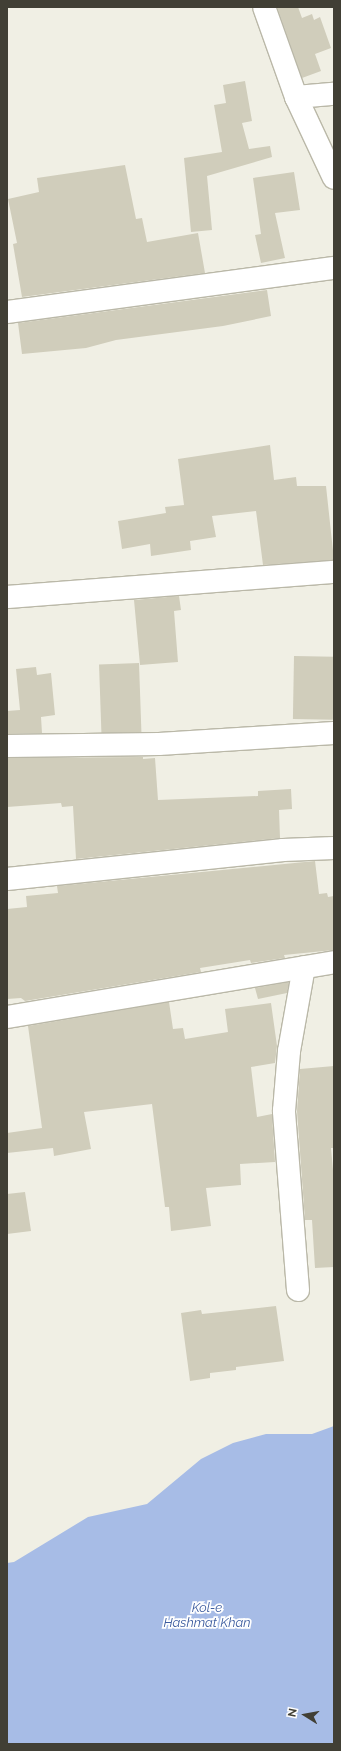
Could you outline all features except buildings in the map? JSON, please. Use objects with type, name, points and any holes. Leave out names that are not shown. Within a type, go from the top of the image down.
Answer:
[{"type":"street","points":[[264,7],[296,97],[334,178]]},
{"type":"street","points":[[296,97],[334,94]]},
{"type":"street","points":[[7,312],[334,268]]},
{"type":"street","points":[[7,597],[334,572]]},
{"type":"street","points":[[7,746],[159,744],[334,733]]},
{"type":"street","points":[[7,878],[284,850],[334,848]]},
{"type":"street","points":[[7,1017],[334,962]]},
{"type":"street","points":[[298,1290],[284,1111],[289,1052],[304,967]]},
{"type":"water","name":"Kol-e Hashmat Khan","points":[[334,1426],[334,1744],[7,1744],[7,1563],[14,1562],[88,1517],[147,1504],[201,1459],[233,1443],[266,1434],[312,1434]]}]
